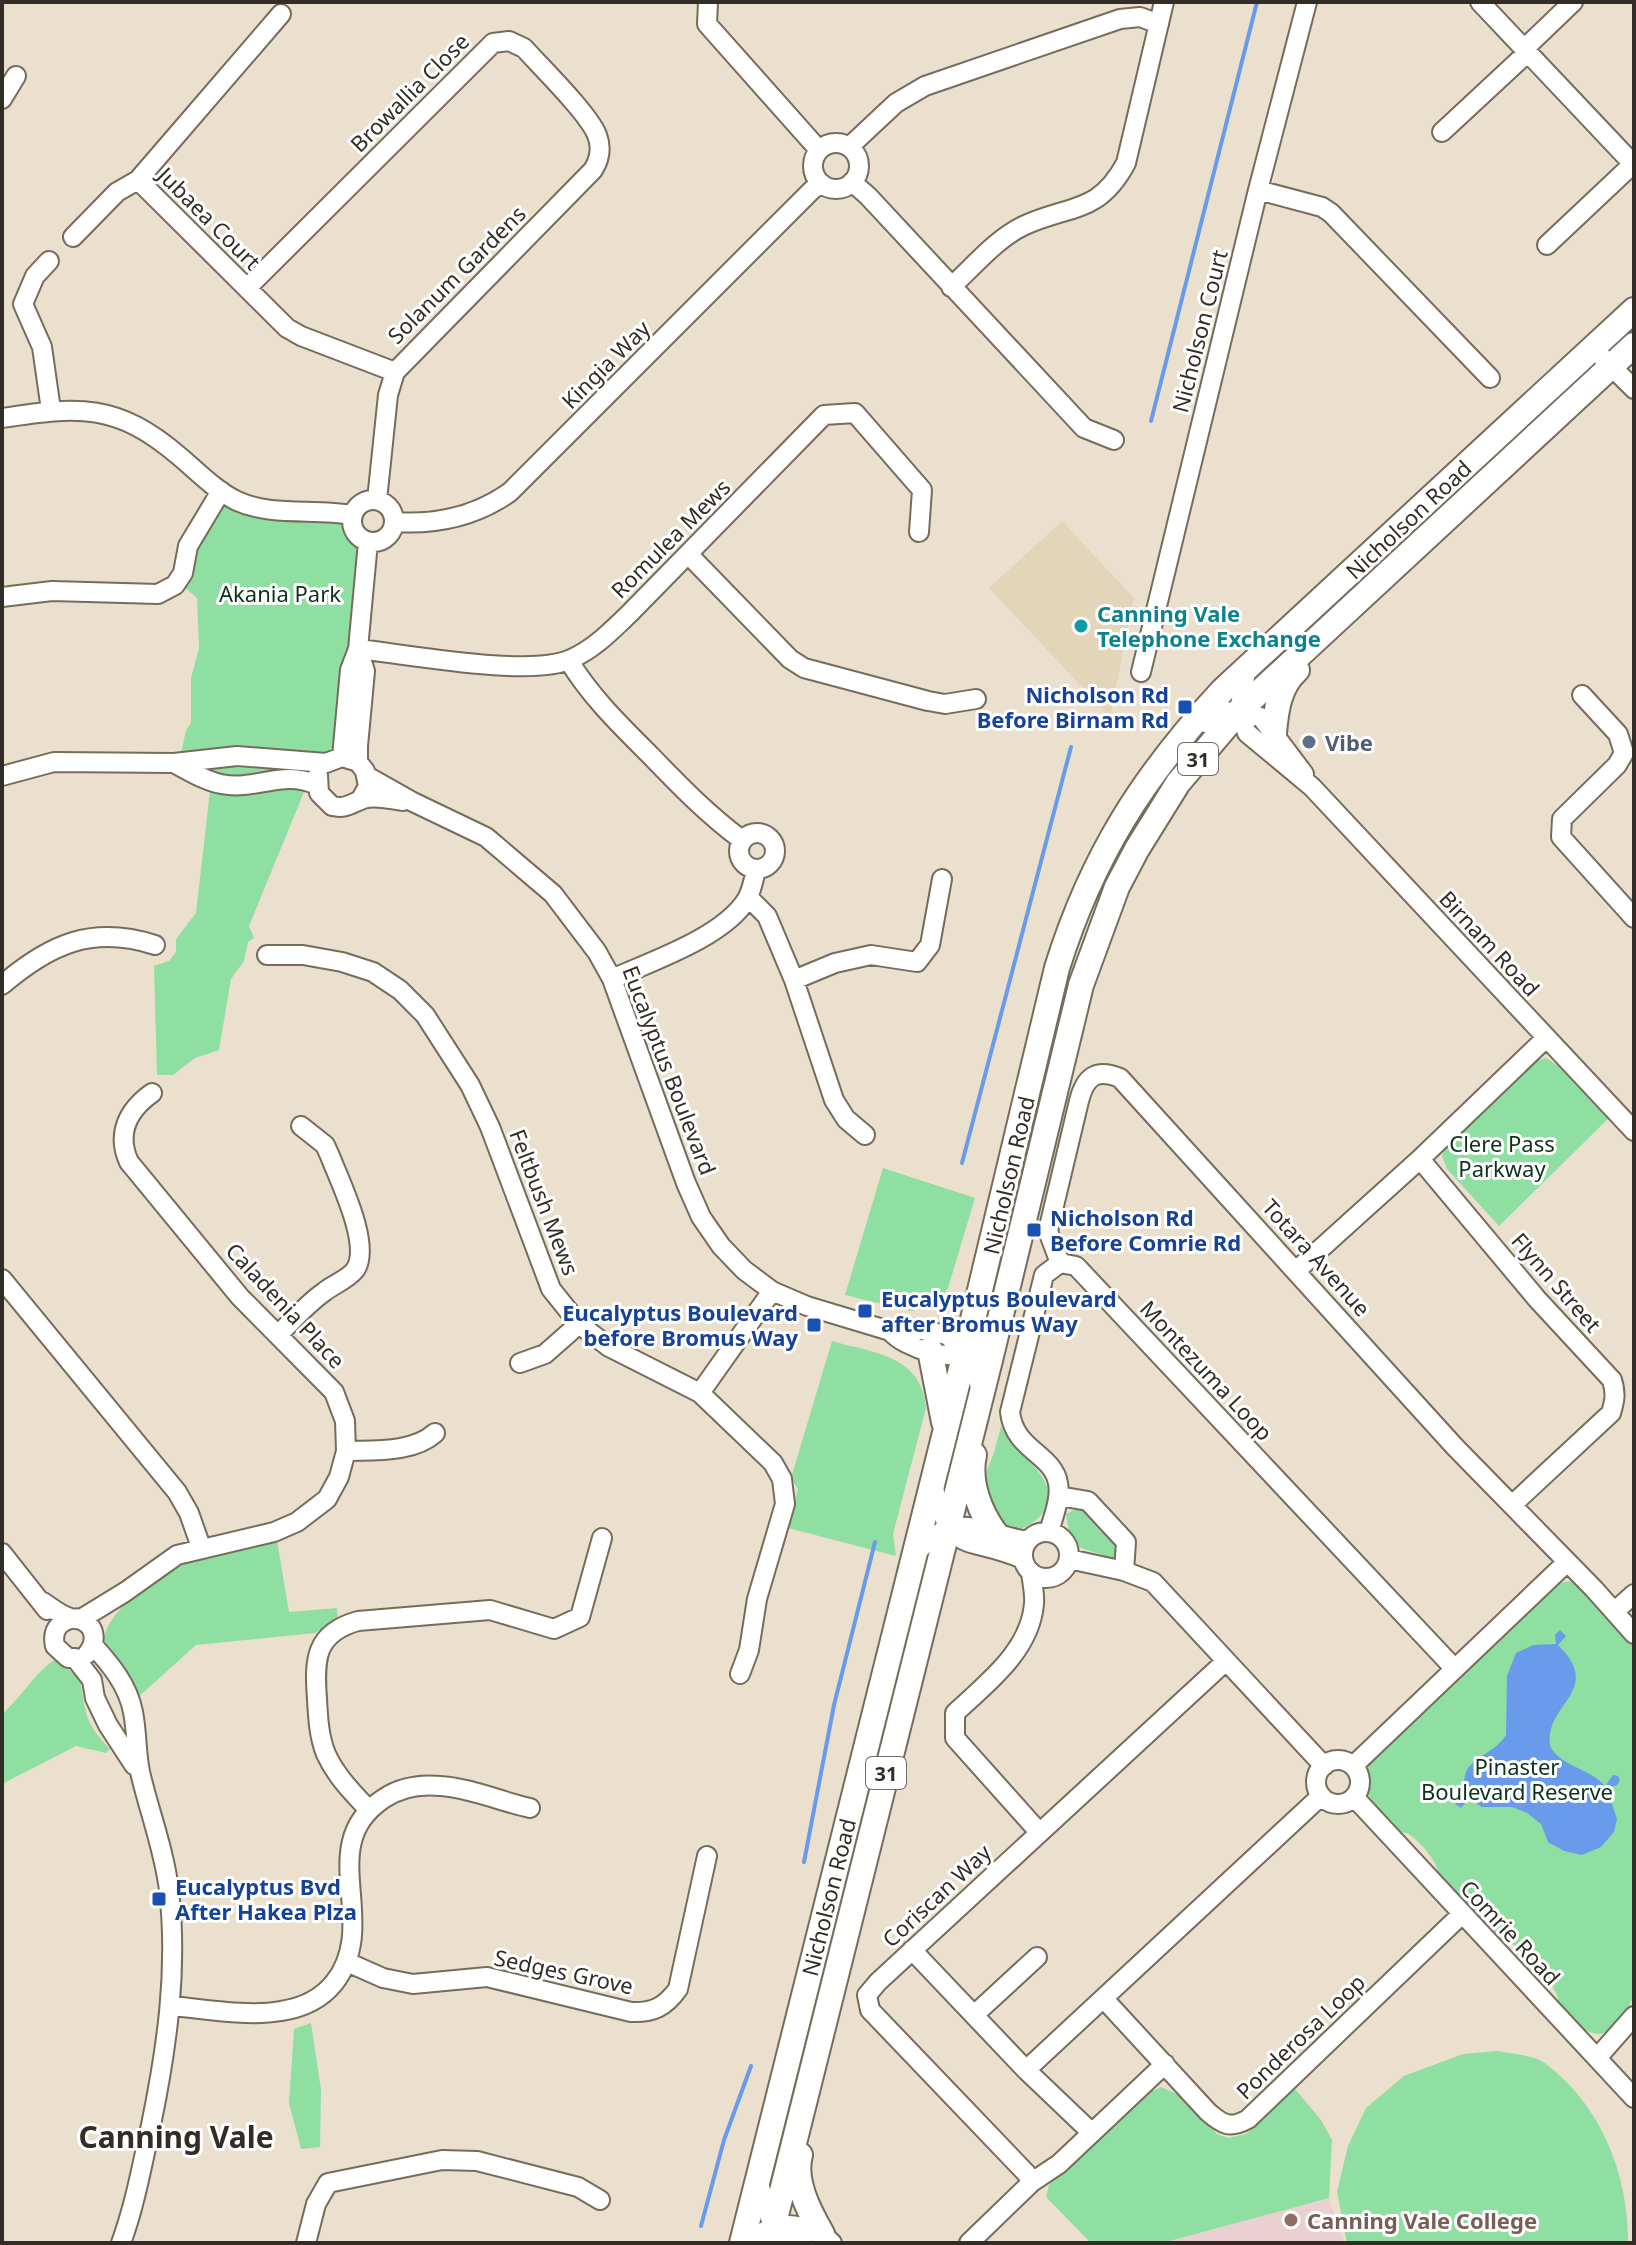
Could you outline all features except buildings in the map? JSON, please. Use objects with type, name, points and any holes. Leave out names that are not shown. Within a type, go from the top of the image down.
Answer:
[{"type":"main road","points":[[1601,342],[1615,310],[1634,293]]},
{"type":"main road","name":"Nicholson Road","points":[[742,2243],[965,1353],[1057,968],[1095,867],[1127,811],[1171,748],[1247,666],[1634,310]]},
{"type":"main road","name":"Nicholson Road","points":[[771,2235],[1081,985],[1106,912],[1137,849],[1178,783],[1239,711],[1626,357]]},
{"type":"main road","points":[[1274,733],[1276,710],[1286,680],[1433,544],[1441,525]]},
{"type":"main road","points":[[930,1350],[945,1428]]},
{"type":"main road","points":[[980,1401],[980,1433],[972,1461],[982,1511],[996,1534]]},
{"type":"main road","points":[[819,2240],[797,2169],[826,2064],[825,2024]]},
{"type":"street","points":[[951,287],[1007,236],[1024,226],[1093,203],[1115,184],[1126,163],[1164,2]]},
{"type":"street","name":"Nicholson Court","points":[[1141,672],[1307,2]]},
{"type":"street","points":[[1480,2],[1634,165],[1547,245]]},
{"type":"street","points":[[1442,132],[1573,2]]},
{"type":"street","points":[[703,3],[707,24],[819,150]]},
{"type":"street","name":"Jubaea Court","points":[[281,14],[138,180],[287,328],[395,372]]},
{"type":"street","points":[[849,147],[896,103],[925,86],[1120,19],[1140,17],[1159,24]]},
{"type":"street","name":"Browallia Close","points":[[247,288],[493,43],[509,41],[524,48],[591,125],[600,148]]},
{"type":"street","points":[[2,99],[16,76]]},
{"type":"street","points":[[834,143],[849,147],[859,160],[859,168],[852,182],[838,189],[822,184],[813,163],[819,150],[834,143]]},
{"type":"street","name":"Solanum Gardens","points":[[377,500],[388,395],[395,372],[593,170],[600,148]]},
{"type":"street","points":[[73,237],[117,192],[138,180]]},
{"type":"street","points":[[852,182],[1084,428],[1114,440]]},
{"type":"street","name":"Kingia Way","points":[[394,522],[450,520],[494,503],[510,492],[813,189],[822,184]]},
{"type":"street","points":[[1258,190],[1322,207],[1331,213],[1490,378]]},
{"type":"street","points":[[49,261],[35,276],[23,304],[42,347],[51,410]]},
{"type":"street","points":[[1601,342],[1626,357],[1634,389]]},
{"type":"street","points":[[2,418],[71,409],[118,417],[156,435],[221,491],[239,502],[283,511],[352,515]]},
{"type":"street","name":"Romulea Mews","points":[[358,649],[511,666],[569,661],[595,645],[689,555],[824,415],[855,413],[922,490],[919,532]]},
{"type":"street","points":[[2,597],[52,591],[158,594],[175,585],[183,573],[188,546],[221,491]]},
{"type":"street","points":[[377,500],[389,507],[394,522],[387,537],[368,542],[356,534],[352,527],[352,515],[359,504],[377,500]]},
{"type":"street","points":[[348,764],[365,671],[358,649],[368,542]]},
{"type":"street","points":[[689,555],[790,659],[804,668],[928,701],[945,704],[976,699]]},
{"type":"street","points":[[569,661],[605,710],[709,816],[742,840]]},
{"type":"street","points":[[1127,811],[1151,792],[1215,712],[1226,709],[1239,711],[1247,666]]},
{"type":"street","points":[[1582,695],[1618,734],[1624,753],[1617,765],[1562,819],[1561,837],[1634,918]]},
{"type":"street","name":"Birnam Road","points":[[1239,711],[1261,717],[1312,787]]},
{"type":"street","name":"Birnam Road","points":[[1239,711],[1247,733],[1312,787],[1634,1131]]},
{"type":"street","name":"Eucalyptus Boulevard","points":[[2,776],[54,762],[174,763],[237,756],[348,764],[413,802],[486,837],[553,894],[597,952],[612,979],[701,1217],[729,1254],[772,1291],[807,1306],[890,1331],[901,1342],[944,1356],[965,1353]]},
{"type":"street","name":"Eucalyptus Boulevard","points":[[174,763],[222,784],[258,784],[292,777],[317,785],[324,800],[332,806],[349,807],[361,799],[413,802]]},
{"type":"street","points":[[317,785],[320,770],[348,764]]},
{"type":"street","points":[[348,764],[368,786],[361,799]]},
{"type":"street","points":[[757,832],[772,840],[775,851],[771,862],[756,869],[746,865],[739,856],[742,840],[757,832]]},
{"type":"street","points":[[612,979],[707,934],[737,912],[748,897],[756,869]]},
{"type":"street","points":[[794,980],[835,963],[871,955],[917,962],[930,945],[942,879]]},
{"type":"street","points":[[748,897],[767,916],[794,980],[834,1100],[846,1119],[865,1135]]},
{"type":"street","points":[[2,985],[21,969],[71,940],[132,938],[155,945]]},
{"type":"street","name":"Feltbush Mews","points":[[267,955],[303,955],[342,962],[373,972],[400,990],[425,1015],[470,1085],[490,1127],[551,1289],[579,1324],[609,1347],[700,1393],[773,1463],[784,1488],[783,1515],[757,1599],[749,1650],[740,1674]]},
{"type":"street","points":[[1297,1270],[1420,1159],[1546,1038]]},
{"type":"street","name":"Totara Avenue","points":[[1060,1263],[1048,1231],[1082,1088],[1099,1072],[1106,1072],[1120,1078],[1455,1447],[1634,1634]]},
{"type":"street","name":"Caladenia Place","points":[[69,1622],[125,1592],[177,1555],[274,1532],[308,1515],[327,1499],[344,1465],[345,1421],[334,1392],[240,1297],[129,1162],[124,1146],[127,1121],[136,1106],[152,1093]]},
{"type":"street","points":[[278,1335],[316,1298],[348,1277],[354,1271],[361,1253],[358,1232],[325,1145],[301,1126]]},
{"type":"street","name":"Flynn Street","points":[[1420,1159],[1537,1299],[1612,1380],[1616,1397],[1611,1413],[1512,1505]]},
{"type":"street","points":[[1049,1532],[1059,1496],[1058,1481],[1051,1468],[1015,1434],[1010,1412],[1044,1275],[1060,1263]]},
{"type":"street","name":"Montezuma Loop","points":[[1060,1263],[1076,1266],[1454,1668]]},
{"type":"street","points":[[2,1279],[177,1492],[189,1513],[201,1547]]},
{"type":"street","points":[[700,1393],[772,1291]]},
{"type":"street","points":[[980,1401],[976,1371],[965,1353],[985,1341],[1000,1320]]},
{"type":"street","points":[[520,1363],[545,1354],[579,1324]]},
{"type":"street","name":"Eucalyptus Boulevard","points":[[890,1331],[905,1327],[947,1335],[965,1353]]},
{"type":"street","points":[[346,1451],[409,1446],[429,1439],[435,1433]]},
{"type":"street","points":[[932,1480],[948,1528],[964,1542],[1027,1557]]},
{"type":"street","points":[[1059,1496],[1088,1501],[1126,1542],[1124,1571]]},
{"type":"street","points":[[912,1559],[924,1544],[948,1528],[967,1525],[996,1534],[1027,1557],[1038,1577],[1050,1578]]},
{"type":"street","points":[[1035,1601],[1050,1578],[1063,1570],[1069,1559],[1061,1537],[1049,1532],[1041,1532],[1027,1557],[1035,1601],[1032,1618],[1015,1655],[955,1713],[955,1738],[1039,1832]]},
{"type":"street","points":[[368,1809],[340,1780],[326,1753],[318,1727],[315,1670],[319,1650],[328,1636],[341,1626],[358,1621],[490,1610],[554,1629],[580,1617],[602,1538]]},
{"type":"street","points":[[2,1553],[43,1602],[69,1622],[92,1629],[94,1642],[129,1700],[141,1775],[169,1887],[171,2006],[160,2080],[140,2174],[121,2243]]},
{"type":"street","points":[[1069,1559],[1124,1571],[1153,1582],[1324,1766]]},
{"type":"street","points":[[1353,1766],[1566,1563]]},
{"type":"street","name":"Caladenia Place","points":[[94,1642],[125,1592]]},
{"type":"street","points":[[1615,1611],[1634,1594]]},
{"type":"street","points":[[69,1622],[55,1646],[68,1658],[88,1653],[94,1642]]},
{"type":"street","points":[[75,1658],[92,1680],[95,1698],[108,1725],[141,1775]]},
{"type":"street","name":"Coriscan Way","points":[[1032,2182],[870,2010],[867,1995],[1226,1661]]},
{"type":"street","points":[[1334,1760],[1342,1760],[1353,1766],[1361,1784],[1354,1797],[1340,1804],[1321,1796],[1316,1781],[1324,1766],[1334,1760]]},
{"type":"street","points":[[171,2006],[279,2012],[313,2001],[329,1989],[347,1962],[353,1943],[348,1871],[352,1839],[368,1809],[390,1793],[414,1786],[443,1786],[530,1808]]},
{"type":"street","points":[[1026,2070],[1321,1796]]},
{"type":"street","name":"Comrie Road","points":[[1354,1797],[1634,2098]]},
{"type":"street","name":"Sedges Grove","points":[[347,1962],[383,1978],[413,1984],[487,1977],[631,2012],[647,2012],[669,2002],[678,1989],[707,1856]]},
{"type":"street","name":"Ponderosa Loop","points":[[1104,1999],[1208,2112],[1224,2124],[1235,2126],[1248,2119],[1461,1915]]},
{"type":"street","points":[[912,1950],[1026,2070],[1091,2132]]},
{"type":"street","points":[[974,2015],[1037,1957]]},
{"type":"street","points":[[1597,2058],[1634,2016]]},
{"type":"street","points":[[969,2243],[1032,2182],[1059,2164],[1165,2064]]},
{"type":"street","points":[[306,2243],[316,2204],[328,2183],[442,2160],[477,2161],[519,2171],[578,2187],[600,2200]]},
{"type":"street","points":[[758,2178],[771,2235]]},
{"type":"street","points":[[751,2243],[771,2235],[819,2240]]},
{"type":"shaded area","points":[[1062,521],[1134,598],[1110,717],[989,588]]},
{"type":"shaded area","name":"Canning Vale College","points":[[1329,2198],[1344,2243],[1162,2243],[1163,2242]]},
{"type":"green space","name":"Akania Park","points":[[219,494],[351,522],[355,535],[366,544],[341,755],[181,754],[186,730],[191,723],[191,678],[199,648],[197,598],[182,585]]},
{"type":"green space","points":[[197,765],[282,770],[311,775],[249,926],[254,938],[248,942],[244,961],[231,979],[219,1050],[195,1058],[173,1075],[157,1075],[154,966],[169,961],[176,952],[176,939],[196,913],[210,791]]},
{"type":"green space","name":"Clere Pass Parkway","points":[[1546,1058],[1562,1068],[1609,1118],[1499,1226],[1447,1169],[1442,1156],[1444,1144],[1532,1062]]},
{"type":"green space","points":[[883,1168],[975,1198],[948,1288],[935,1306],[911,1311],[845,1295]]},
{"type":"green space","points":[[832,1341],[893,1359],[915,1377],[922,1390],[926,1408],[893,1534],[896,1556],[788,1528],[798,1489],[791,1478]]},
{"type":"green space","points":[[1001,1426],[1047,1485],[1049,1498],[1045,1510],[1032,1523],[1021,1528],[1002,1526],[982,1482]]},
{"type":"green space","points":[[1076,1509],[1084,1510],[1094,1519],[1100,1531],[1120,1546],[1118,1560],[1081,1548],[1070,1539],[1066,1514]]},
{"type":"green space","points":[[277,1540],[289,1612],[337,1608],[338,1620],[315,1633],[196,1645],[136,1699],[105,1652],[106,1631],[117,1613],[133,1595],[170,1571],[210,1556]]},
{"type":"green space","name":"Pinaster Boulevard Reserve","points":[[1569,1581],[1579,1585],[1634,1644],[1634,1994],[1619,2022],[1602,2034],[1581,2028],[1571,2018],[1537,1968],[1514,1945],[1502,1942],[1439,1874],[1424,1848],[1409,1834],[1397,1830],[1385,1817],[1369,1796],[1365,1781],[1372,1756],[1556,1584]]},
{"type":"green space","points":[[56,1659],[80,1679],[88,1717],[95,1732],[110,1749],[106,1753],[76,1746],[2,1784],[2,1714]]},
{"type":"green space","points":[[311,2023],[321,2090],[320,2147],[301,2149],[289,2103],[294,2029]]},
{"type":"green space","points":[[1498,2051],[1541,2061],[1582,2100],[1608,2144],[1617,2168],[1627,2218],[1628,2243],[1347,2243],[1337,2192],[1348,2146],[1366,2108],[1404,2076],[1463,2054]]},
{"type":"green space","points":[[1161,2087],[1179,2095],[1217,2134],[1228,2138],[1246,2134],[1295,2089],[1321,2120],[1332,2140],[1329,2198],[1162,2243],[1091,2243],[1046,2197],[1049,2185],[1146,2094]]},
{"type":"water","points":[[1560,1630],[1566,1636],[1558,1645],[1571,1661],[1576,1674],[1575,1686],[1555,1719],[1550,1746],[1561,1759],[1592,1775],[1605,1786],[1613,1775],[1620,1780],[1617,1785],[1607,1789],[1617,1819],[1614,1832],[1601,1847],[1582,1855],[1564,1851],[1548,1842],[1541,1824],[1527,1813],[1512,1807],[1482,1807],[1469,1799],[1461,1808],[1455,1804],[1457,1799],[1467,1796],[1464,1783],[1469,1767],[1506,1735],[1507,1676],[1516,1653],[1533,1645],[1556,1644],[1555,1635]]},
{"type":"waterway","points":[[1151,421],[1257,2]]},
{"type":"waterway","points":[[962,1163],[1071,747]]},
{"type":"waterway","points":[[804,1862],[834,1705],[875,1542]]},
{"type":"waterway","points":[[701,2226],[724,2140],[751,2066]]},
{"type":"place","name":"Canning Vale Telephone Exchange","points":[[1081,626]]},
{"type":"place","name":"Nicholson Rd Before Birnam Rd","points":[[1185,707]]},
{"type":"place","name":"Vibe","points":[[1309,742]]},
{"type":"place","name":"Nicholson Rd Before Comrie Rd","points":[[1034,1230]]},
{"type":"place","name":"Eucalyptus Boulevard after Bromus Way","points":[[865,1311]]},
{"type":"place","name":"Eucalyptus Boulevard before Bromus Way","points":[[814,1325]]},
{"type":"place","name":"Eucalyptus Bvd After Hakea Plza","points":[[159,1899]]},
{"type":"place","name":"Canning Vale College","points":[[1291,2220]]},
{"type":"district","name":"Canning Vale","points":[[176,2136]]}]
